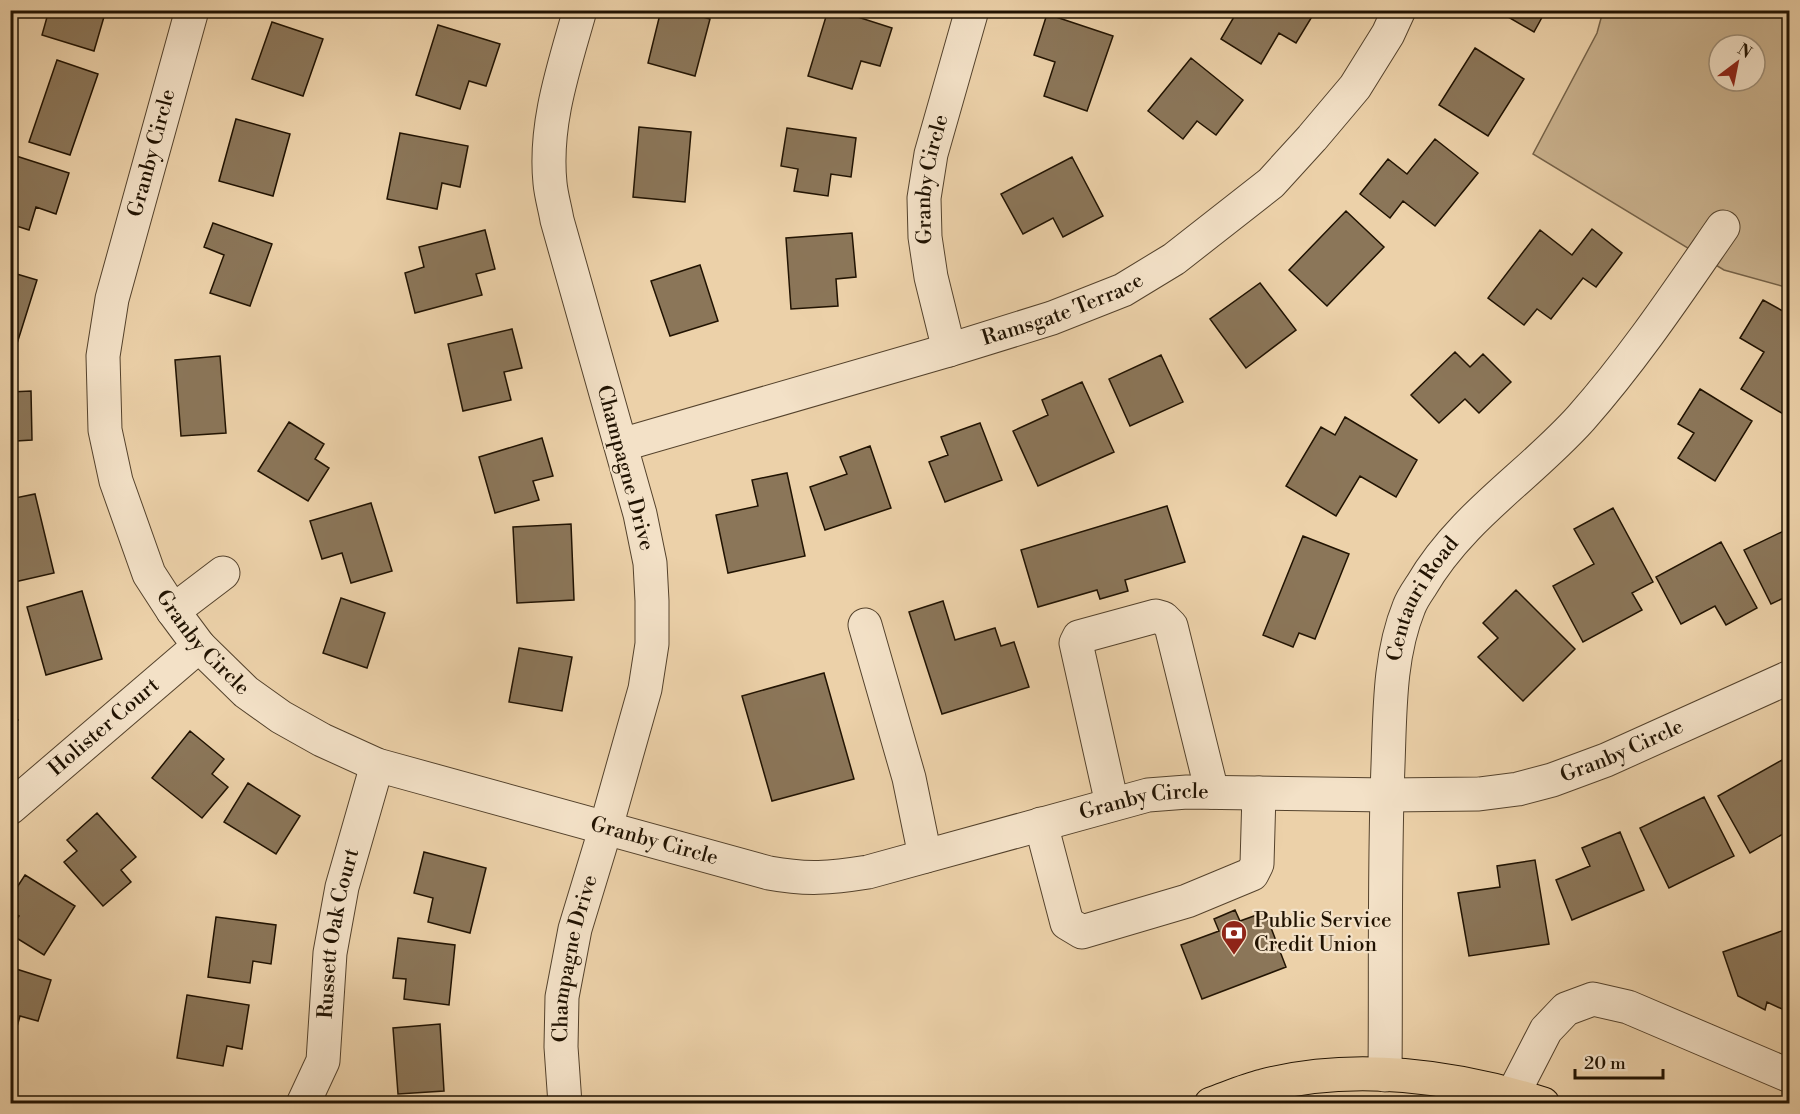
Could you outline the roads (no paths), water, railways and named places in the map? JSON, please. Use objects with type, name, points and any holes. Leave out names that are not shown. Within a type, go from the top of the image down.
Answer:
[{"type":"main road","points":[[1211,1104],[1263,1086],[1338,1075],[1422,1076],[1528,1099]]},
{"type":"street","name":"Granby Circle","points":[[192,10],[112,299],[104,357],[105,430],[116,481],[149,574],[173,611],[200,646],[246,692],[281,717],[322,740],[377,765],[769,873],[799,879],[830,878],[868,872],[1148,795],[1212,792],[1479,794],[1518,789],[1552,780],[1606,760],[1790,677]]},
{"type":"street","name":"Champagne Drive","points":[[565,1104],[561,1047],[562,997],[575,928],[645,689],[652,644],[650,563],[640,514],[557,220],[550,184],[549,149],[552,115],[580,10]]},
{"type":"street","name":"Granby Circle","points":[[949,351],[930,277],[925,237],[924,198],[931,154],[972,10]]},
{"type":"street","name":"Ramsgate Terrace","points":[[621,445],[949,351],[1052,318],[1123,290],[1174,259],[1271,183],[1355,87],[1388,34],[1399,10]]},
{"type":"street","name":"Centauri Road","points":[[1385,1075],[1387,795],[1391,689],[1398,644],[1409,606],[1429,572],[1477,515],[1544,457],[1581,418],[1647,336],[1723,227]]},
{"type":"street","points":[[173,611],[223,573]]},
{"type":"street","points":[[1112,804],[1076,644],[1079,637],[1156,616],[1163,618],[1172,626],[1212,792]]},
{"type":"street","points":[[865,625],[909,778],[925,856]]},
{"type":"street","name":"Holister Court","points":[[10,808],[200,646]]},
{"type":"street","name":"Russett Oak Court","points":[[303,1104],[323,1061],[330,953],[340,898],[377,765]]},
{"type":"street","points":[[1041,824],[1067,923],[1082,932],[1187,901],[1252,874],[1257,864],[1259,793]]},
{"type":"street","points":[[1528,1099],[1546,1030],[1566,1010],[1593,999],[1628,1007],[1790,1076]]},
{"type":"place","name":"Public Service Credit Union","points":[[1234,956]]}]
